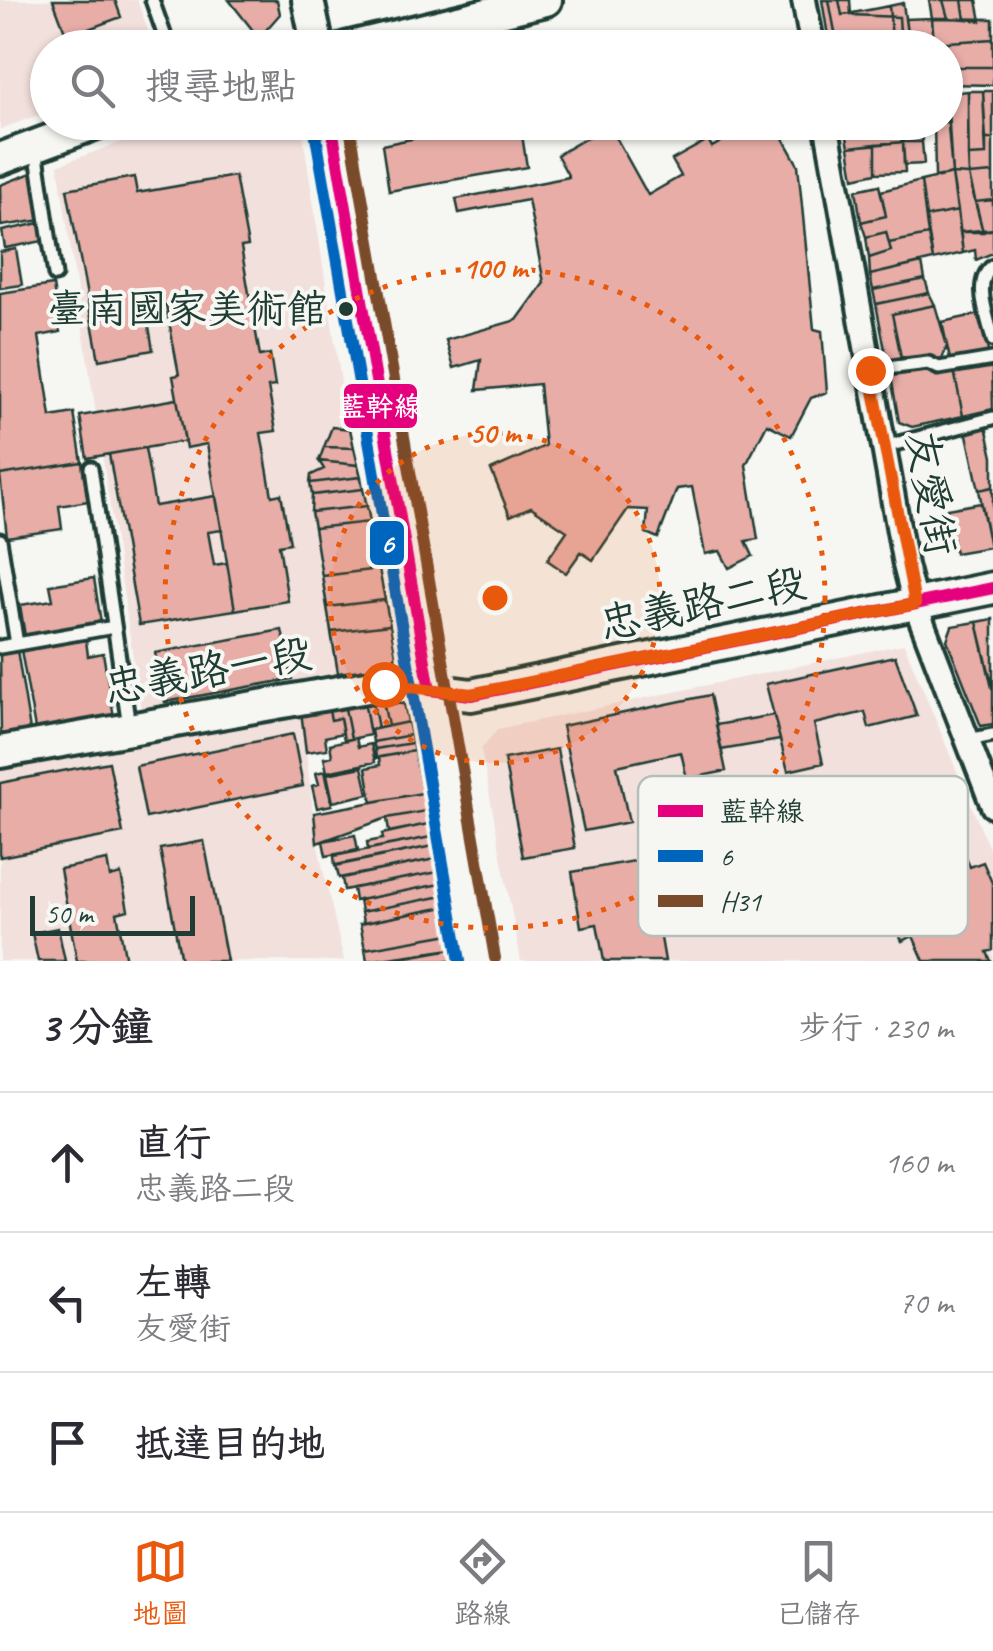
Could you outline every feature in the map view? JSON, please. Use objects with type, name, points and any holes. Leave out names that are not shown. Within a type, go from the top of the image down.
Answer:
[{"type":"street","points":[[308,0],[314,30]]},
{"type":"street","points":[[421,30],[545,0]]},
{"type":"street","points":[[804,0],[810,30]]},
{"type":"street","points":[[0,159],[50,140]]},
{"type":"street","points":[[334,140],[478,961]]},
{"type":"street","name":"友愛街","points":[[829,140],[915,604],[993,806]]},
{"type":"street","name":"忠義路二段","points":[[430,690],[471,694],[993,588]]},
{"type":"street","name":"忠義路一段","points":[[0,752],[384,684],[430,690]]},
{"type":"lane","points":[[152,0],[163,30]]},
{"type":"lane","points":[[36,145],[54,276]]},
{"type":"lane","points":[[993,266],[981,281],[993,340]]},
{"type":"lane","points":[[870,370],[928,364],[939,368],[993,359]]},
{"type":"lane","points":[[884,447],[993,418]]},
{"type":"lane","points":[[91,468],[129,727]]},
{"type":"lane","points":[[0,540],[17,644]]},
{"type":"lane","points":[[0,646],[114,627]]},
{"type":"lane","points":[[966,740],[993,735]]},
{"type":"shaded area","points":[[0,0],[137,0],[148,30],[30,30],[30,118],[0,129]]},
{"type":"shaded area","points":[[128,140],[304,140],[344,402],[396,655],[390,666],[322,675],[142,716],[58,165]]},
{"type":"shaded area","points":[[904,644],[959,776],[638,776],[638,936],[968,936],[968,798],[993,858],[993,961],[521,961],[481,749],[497,729]]},
{"type":"shaded area","points":[[301,711],[317,843],[344,961],[0,961],[0,769]]},
{"type":"building","points":[[53,0],[115,0],[121,17],[86,30],[64,30]]},
{"type":"building","points":[[229,0],[277,0],[280,14],[266,30],[253,30]]},
{"type":"building","points":[[822,0],[839,0],[842,15],[889,6],[891,30],[827,30]]},
{"type":"building","points":[[829,0],[850,0],[851,15],[899,17],[900,30],[835,30]]},
{"type":"building","points":[[929,0],[943,0],[948,18],[932,18]]},
{"type":"building","points":[[943,0],[962,0],[965,19],[948,18]]},
{"type":"building","points":[[962,0],[977,0],[981,21],[965,19]]},
{"type":"building","points":[[903,3],[907,30],[891,30],[889,6]]},
{"type":"building","points":[[932,18],[933,30],[907,30],[905,19]]},
{"type":"building","points":[[932,18],[993,19],[993,39],[963,41],[963,30],[933,30]]},
{"type":"building","points":[[993,39],[993,67],[963,67],[963,41]]},
{"type":"building","points":[[963,67],[993,67],[993,85],[963,84]]},
{"type":"building","points":[[963,91],[968,91],[969,175],[952,174],[950,140],[963,140]]},
{"type":"building","points":[[968,91],[983,91],[986,155],[968,156]]},
{"type":"building","points":[[983,91],[993,91],[993,139],[986,139]]},
{"type":"building","points":[[986,139],[993,139],[993,173],[969,175],[968,156],[986,155]]},
{"type":"building","points":[[406,140],[523,140],[527,167],[389,191],[382,145]]},
{"type":"building","name":"臺南國家美術館","points":[[583,140],[617,140],[648,195],[681,176],[672,160],[708,140],[712,147],[724,140],[784,140],[798,165],[814,329],[822,331],[827,392],[811,398],[791,436],[767,424],[746,465],[758,539],[746,541],[753,556],[729,568],[720,551],[705,554],[692,487],[677,489],[658,538],[646,533],[648,510],[628,509],[593,560],[581,552],[566,573],[547,560],[567,531],[531,507],[510,516],[491,470],[545,446],[539,384],[477,390],[481,360],[454,368],[446,340],[517,320],[544,283],[528,200],[459,213],[456,199],[569,177],[557,155]]},
{"type":"building","points":[[848,140],[903,140],[903,142],[849,147]]},
{"type":"building","points":[[934,140],[949,140],[952,174],[935,177]]},
{"type":"building","points":[[903,142],[905,172],[876,173],[876,144]]},
{"type":"building","points":[[903,142],[922,142],[924,164],[904,165]]},
{"type":"building","points":[[876,144],[876,173],[854,178],[849,147]]},
{"type":"building","points":[[34,172],[42,220],[1,226],[0,185]]},
{"type":"building","points":[[993,173],[993,200],[975,202],[969,175]]},
{"type":"building","points":[[952,174],[958,211],[926,217],[921,181]]},
{"type":"building","points":[[952,174],[969,175],[983,232],[960,232]]},
{"type":"building","points":[[235,176],[248,246],[241,247],[260,356],[270,354],[275,386],[268,387],[276,431],[261,433],[272,496],[281,494],[290,543],[279,545],[288,601],[235,610],[207,444],[186,448],[173,376],[179,375],[166,305],[146,309],[153,350],[99,360],[67,189],[134,177],[137,193]]},
{"type":"building","points":[[921,181],[928,235],[889,243],[886,232],[866,237],[861,222],[886,216],[881,191]]},
{"type":"building","points":[[879,185],[886,216],[861,222],[856,190]]},
{"type":"building","points":[[993,200],[993,229],[983,232],[975,202]]},
{"type":"building","points":[[958,211],[963,253],[933,260],[926,217]]},
{"type":"building","points":[[40,223],[43,241],[5,248],[2,231]]},
{"type":"building","points":[[993,229],[993,253],[976,260],[975,250],[963,253],[960,232]]},
{"type":"building","points":[[886,232],[891,251],[869,258],[866,237]]},
{"type":"building","points":[[928,235],[933,260],[870,275],[869,258],[891,251],[889,243]]},
{"type":"building","points":[[16,249],[22,285],[0,288],[0,252]]},
{"type":"building","points":[[922,263],[925,279],[873,290],[870,275]]},
{"type":"building","points":[[925,279],[929,293],[876,304],[873,290]]},
{"type":"building","points":[[53,285],[60,332],[39,336],[51,417],[74,413],[82,462],[0,475],[0,293]]},
{"type":"building","points":[[929,293],[935,305],[892,314],[901,357],[887,360],[876,304]]},
{"type":"building","points":[[935,305],[947,346],[941,362],[901,357],[892,314]]},
{"type":"building","points":[[980,314],[989,356],[951,364],[942,322]]},
{"type":"building","points":[[992,362],[993,409],[963,416],[954,370]]},
{"type":"building","points":[[932,365],[936,376],[954,370],[963,416],[912,427],[899,422],[890,371]]},
{"type":"building","points":[[177,399],[185,441],[87,458],[80,416]]},
{"type":"building","points":[[986,426],[993,457],[993,487],[979,490],[966,430]]},
{"type":"building","points":[[332,427],[350,429],[354,448],[324,447]]},
{"type":"building","points":[[324,447],[354,448],[358,465],[319,461]]},
{"type":"building","points":[[145,448],[155,506],[216,496],[222,530],[208,532],[214,565],[227,563],[235,610],[139,625],[109,454]]},
{"type":"building","points":[[319,461],[358,465],[361,477],[310,483],[311,475],[324,469]]},
{"type":"building","points":[[82,462],[88,501],[59,506],[62,529],[7,537],[0,475]]},
{"type":"building","points":[[361,477],[363,489],[312,495],[310,483]]},
{"type":"building","points":[[993,487],[993,547],[990,547],[979,490]]},
{"type":"building","points":[[363,489],[367,506],[311,512],[312,495]]},
{"type":"building","points":[[981,503],[990,547],[955,553],[947,509]]},
{"type":"building","points":[[367,506],[370,522],[314,528],[311,512]]},
{"type":"building","points":[[370,522],[379,569],[322,576],[314,528]]},
{"type":"building","points":[[379,569],[396,655],[394,662],[390,666],[338,673],[322,576]]},
{"type":"building","points":[[379,569],[385,600],[327,607],[322,576]]},
{"type":"building","points":[[94,578],[101,623],[25,636],[20,605],[53,600],[50,585]]},
{"type":"building","points":[[385,600],[390,625],[331,632],[327,607]]},
{"type":"building","points":[[993,619],[993,688],[992,688],[977,622]]},
{"type":"building","points":[[977,622],[993,688],[993,724],[981,726],[947,640],[952,626]]},
{"type":"building","points":[[390,625],[396,655],[390,666],[338,673],[331,632]]},
{"type":"building","points":[[282,630],[292,679],[165,702],[155,653]]},
{"type":"building","points":[[86,640],[88,656],[103,653],[114,717],[35,729],[21,650]]},
{"type":"building","points":[[17,650],[30,730],[1,735],[0,653]]},
{"type":"building","points":[[895,656],[917,716],[869,728],[865,712],[814,724],[823,763],[788,771],[766,684]]},
{"type":"building","points":[[391,695],[404,703],[408,722],[388,726],[382,696]]},
{"type":"building","points":[[710,695],[726,771],[686,776],[681,752],[617,766],[629,822],[584,831],[562,726]]},
{"type":"building","points":[[382,696],[388,726],[378,728],[372,698]]},
{"type":"building","points":[[372,698],[378,728],[369,730],[364,700]]},
{"type":"building","points":[[364,700],[370,735],[351,739],[344,703]]},
{"type":"building","points":[[344,703],[351,739],[344,740],[340,718],[331,720],[328,706]]},
{"type":"building","points":[[328,706],[331,720],[340,718],[343,733],[325,737],[327,749],[306,752],[301,711]]},
{"type":"building","points":[[774,715],[780,740],[721,750],[716,725]]},
{"type":"building","points":[[408,722],[411,735],[373,742],[371,730]]},
{"type":"building","points":[[293,734],[303,786],[146,818],[136,766]]},
{"type":"building","points":[[411,735],[412,743],[375,749],[373,742]]},
{"type":"building","points":[[356,738],[358,747],[371,744],[375,762],[327,772],[324,758],[332,756],[330,744]]},
{"type":"building","points":[[412,743],[414,751],[376,758],[375,749]]},
{"type":"building","points":[[557,749],[575,848],[523,857],[504,759]]},
{"type":"building","points":[[414,751],[422,793],[372,802],[366,768],[380,765],[379,757]]},
{"type":"building","points":[[109,762],[123,833],[0,857],[0,783]]},
{"type":"building","points":[[362,767],[368,794],[333,802],[327,774]]},
{"type":"building","points":[[325,771],[332,805],[317,808],[312,786],[319,784],[316,773]]},
{"type":"building","points":[[422,793],[426,811],[387,818],[317,843],[314,813]]},
{"type":"building","points":[[426,811],[428,824],[389,832],[387,818]]},
{"type":"building","points":[[428,824],[431,837],[368,849],[367,842],[383,839],[382,834]]},
{"type":"building","points":[[355,835],[358,850],[326,856],[323,841]]},
{"type":"building","points":[[431,837],[433,846],[335,866],[334,856]]},
{"type":"building","points":[[204,841],[227,961],[181,961],[160,849]]},
{"type":"building","points":[[433,846],[435,859],[339,878],[336,865]]},
{"type":"building","points":[[435,859],[438,872],[344,890],[342,878]]},
{"type":"building","points":[[107,860],[110,877],[121,874],[128,910],[117,913],[126,961],[77,961],[60,869]]},
{"type":"building","points":[[638,860],[638,936],[661,936],[665,961],[604,961],[597,924],[581,927],[572,872]]},
{"type":"building","points":[[968,862],[970,867],[983,862],[993,885],[993,950],[987,952],[991,961],[924,961],[913,936],[968,936]]},
{"type":"building","points":[[438,872],[440,884],[355,901],[353,888]]},
{"type":"building","points":[[440,884],[443,896],[361,912],[359,900]]},
{"type":"building","points":[[443,896],[445,907],[363,923],[361,912]]},
{"type":"building","points":[[445,907],[450,934],[365,949],[360,924]]},
{"type":"building","points":[[58,928],[65,961],[38,961],[32,933]]},
{"type":"building","points":[[450,934],[452,949],[367,961],[365,949]]},
{"type":"building","points":[[452,949],[455,961],[385,961]]},
{"type":"transit line","name":"6","points":[[317,140],[460,961]]},
{"type":"transit line","name":"藍幹線","points":[[334,140],[430,690]]},
{"type":"transit line","name":"H31","points":[[352,140],[495,958]]},
{"type":"transit line","name":"藍幹線","points":[[430,690],[471,695],[993,588]]},
{"type":"place","name":"臺南國家美術館","points":[[346,309]]},
{"type":"route","points":[[384,684],[471,694],[915,604],[870,370]]}]
